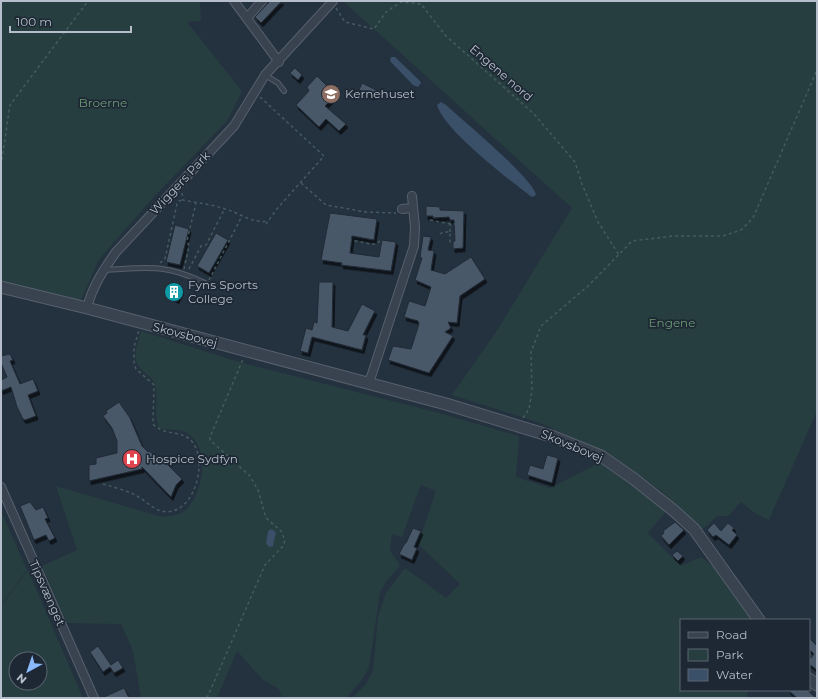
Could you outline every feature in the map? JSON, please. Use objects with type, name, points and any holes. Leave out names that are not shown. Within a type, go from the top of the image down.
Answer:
[{"type":"street","points":[[234,1],[279,62]]},
{"type":"street","points":[[247,18],[262,1]]},
{"type":"street","name":"Wiggers Park","points":[[87,308],[90,295],[103,270],[116,252],[234,126],[265,75],[279,62],[333,2]]},
{"type":"street","points":[[369,383],[414,246],[415,227],[412,196]]},
{"type":"street","points":[[402,209],[413,208]]},
{"type":"street","name":"Skovsbovej","points":[[1,287],[87,308],[246,352],[369,383],[518,425],[554,437],[601,456],[634,479],[694,529],[758,619]]},
{"type":"street","name":"Tipsvænget","points":[[1,487],[94,698]]},
{"type":"lane","points":[[265,75],[278,83],[284,91]]},
{"type":"lane","points":[[103,270],[159,268],[184,273],[205,283]]},
{"type":"path","points":[[1,166],[10,106],[88,1]]},
{"type":"path","name":"Engene nord","points":[[333,2],[345,22],[374,29],[386,12],[401,2],[421,4],[446,36],[534,114],[576,162],[582,184],[598,222],[619,255]]},
{"type":"path","points":[[518,425],[529,409],[532,391],[531,352],[541,326],[588,286],[632,241],[673,236],[723,236],[741,230],[753,218],[817,70]]},
{"type":"path","points":[[254,92],[324,156],[274,212],[266,224]]},
{"type":"path","points":[[301,183],[326,205],[366,212],[400,213],[402,209]]},
{"type":"path","points":[[180,191],[183,194],[183,200]]},
{"type":"path","points":[[159,268],[160,263],[165,259],[177,204],[180,201],[183,200],[225,208],[260,222],[269,221]]},
{"type":"path","points":[[184,273],[189,246],[187,241],[196,203]]},
{"type":"path","points":[[184,273],[201,246],[206,245],[225,208]]},
{"type":"path","points":[[205,283],[208,283],[242,216]]},
{"type":"path","points":[[430,220],[450,224],[459,224]]},
{"type":"path","points":[[450,224],[450,245]]},
{"type":"path","points":[[440,234],[443,232],[450,232]]},
{"type":"path","points":[[338,260],[341,238],[371,244],[376,244],[380,241]]},
{"type":"path","points":[[103,484],[136,495],[158,510],[171,512],[177,510],[188,501],[197,480],[198,452],[193,442],[188,437],[181,434],[162,431],[153,424],[154,385],[136,369],[133,357],[141,323]]},
{"type":"path","points":[[207,698],[265,565],[283,546],[284,540],[281,530],[266,518],[258,490],[250,476],[210,440],[210,436],[246,352]]},
{"type":"green space","name":"Broerne","points":[[1,1],[200,1],[201,21],[187,22],[242,91],[227,121],[150,201],[98,261],[80,303],[1,285]]},
{"type":"green space","name":"Engene","points":[[343,1],[817,1],[817,411],[769,520],[756,514],[741,502],[728,516],[717,516],[702,530],[660,490],[608,453],[540,423],[452,395],[496,332],[572,208]]},
{"type":"green space","points":[[141,331],[239,362],[443,414],[519,436],[516,477],[550,488],[599,463],[668,509],[648,533],[681,566],[701,557],[715,568],[750,619],[680,619],[680,691],[748,691],[747,698],[352,698],[366,684],[373,670],[378,617],[386,593],[405,568],[446,598],[460,584],[418,544],[436,491],[421,485],[402,537],[392,534],[390,550],[400,566],[388,579],[380,592],[369,668],[361,681],[346,698],[282,698],[279,689],[263,680],[237,651],[217,698],[141,698],[133,651],[121,624],[67,623],[42,566],[77,550],[56,486],[162,517],[183,512],[196,496],[200,485],[202,472],[200,449],[195,440],[187,433],[159,428],[156,417],[156,390],[154,383],[137,363],[136,348]]},
{"type":"green space","points":[[1,511],[27,570],[1,605]]},
{"type":"green space","points":[[28,570],[83,698],[1,698],[1,606]]},
{"type":"water","points":[[391,57],[395,57],[420,81],[421,83],[418,87],[413,85],[390,61]]},
{"type":"water","points":[[441,102],[511,164],[524,177],[536,195],[532,197],[529,195],[492,166],[463,140],[442,115],[437,105]]},
{"type":"water","points":[[271,529],[276,532],[273,546],[269,547],[266,543],[268,531]]},
{"type":"building","points":[[270,1],[282,1],[261,23],[255,17]]},
{"type":"building","points":[[295,68],[302,75],[298,80],[290,73]]},
{"type":"building","points":[[317,76],[336,95],[325,106],[346,124],[339,131],[326,119],[319,127],[296,105],[309,91],[307,87]]},
{"type":"building","points":[[362,83],[378,91],[372,96],[359,90]]},
{"type":"building","points":[[426,206],[440,207],[440,210],[464,211],[463,248],[453,249],[453,241],[455,241],[454,220],[450,220],[449,217],[433,218],[433,216],[426,216]]},
{"type":"building","points":[[330,213],[377,219],[374,240],[352,236],[350,253],[379,257],[382,240],[396,242],[391,271],[341,265],[342,263],[321,260]]},
{"type":"building","points":[[175,225],[189,229],[180,265],[166,262]]},
{"type":"building","points":[[216,233],[228,240],[209,273],[197,266]]},
{"type":"building","points":[[423,236],[431,237],[428,250],[434,251],[431,270],[445,274],[471,257],[485,279],[460,296],[457,323],[448,322],[451,328],[445,332],[453,336],[429,373],[388,360],[393,346],[411,349],[419,324],[418,321],[404,317],[409,301],[425,306],[431,287],[415,280],[422,258],[420,257]]},
{"type":"building","points":[[319,282],[333,282],[332,327],[348,331],[362,304],[375,311],[363,335],[366,335],[362,350],[312,337],[308,353],[300,351],[306,328],[312,330],[314,322],[317,323]]},
{"type":"building","name":"Fyns Sports College","points":[[171,284],[182,290],[177,300],[166,295]]},
{"type":"building","points":[[10,354],[13,360],[10,361],[20,384],[33,379],[38,391],[28,395],[36,416],[25,420],[17,407],[11,387],[1,391],[1,380],[7,377],[1,363],[1,356]]},
{"type":"building","points":[[119,402],[130,418],[142,446],[148,452],[149,451],[168,465],[182,479],[176,485],[171,497],[142,467],[142,469],[89,481],[89,465],[96,464],[96,458],[117,453],[117,441],[112,428],[103,416],[107,413],[106,411]]},
{"type":"building","points":[[547,455],[558,458],[552,483],[527,475],[530,465],[543,469]]},
{"type":"building","points":[[30,502],[36,510],[43,507],[48,518],[45,519],[55,538],[49,541],[46,535],[34,540],[20,506]]},
{"type":"building","points":[[675,522],[684,530],[669,545],[661,536],[664,533],[663,531]]},
{"type":"building","points":[[714,523],[721,531],[728,523],[734,528],[732,530],[737,535],[729,545],[716,535],[713,537],[707,530]]},
{"type":"building","points":[[413,528],[421,531],[414,547],[417,548],[412,560],[399,554]]},
{"type":"building","points":[[677,551],[683,556],[678,561],[672,555]]},
{"type":"building","points":[[810,639],[817,646],[817,670],[810,665],[810,659],[814,654],[810,650]]},
{"type":"building","points":[[98,646],[111,665],[118,660],[123,668],[114,673],[110,667],[103,672],[90,652]]},
{"type":"building","points":[[124,688],[129,698],[102,698]]},
{"type":"building","points":[[789,691],[808,691],[816,698],[797,698]]},
{"type":"place","name":"Kernehuset","points":[[331,94]]},
{"type":"place","name":"Fyns Sports College","points":[[174,292]]},
{"type":"place","name":"Hospice Sydfyn","points":[[132,459]]}]
